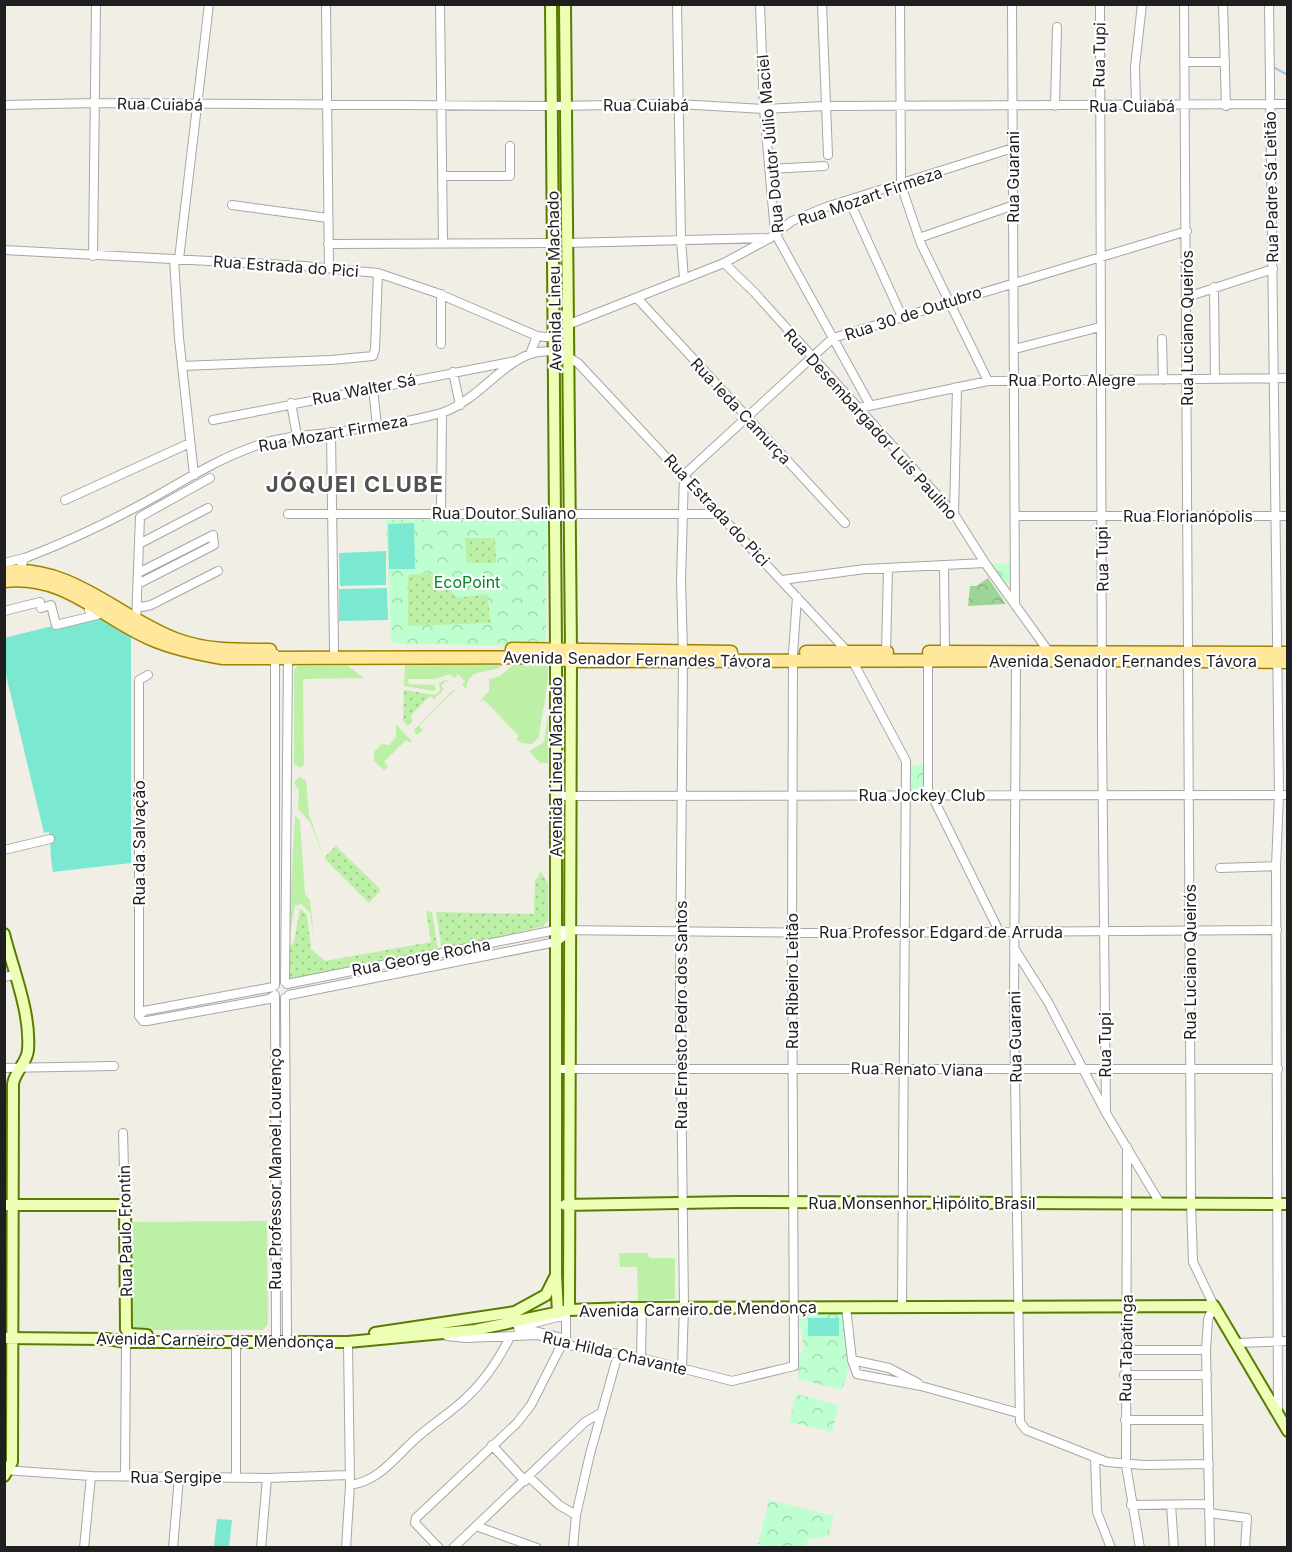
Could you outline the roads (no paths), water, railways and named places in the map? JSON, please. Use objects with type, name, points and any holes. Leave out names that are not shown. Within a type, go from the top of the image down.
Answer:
[{"type":"main road","name":"Avenida Senador Fernandes Távora","points":[[4,572],[19,570],[67,580],[136,621],[179,640],[221,650],[280,655],[556,653]]},
{"type":"main road","name":"Avenida Senador Fernandes Távora","points":[[4,582],[27,579],[63,588],[151,639],[187,651],[223,658],[334,650],[556,653],[571,656],[849,656],[1016,661],[1103,656]]},
{"type":"main road","name":"Avenida Senador Fernandes Távora","points":[[849,656],[886,652],[1048,652],[1103,656],[1282,658]]},
{"type":"street","points":[[93,256],[96,4]]},
{"type":"street","points":[[194,475],[182,366],[176,259],[198,106],[209,4]]},
{"type":"street","points":[[326,4],[329,268]]},
{"type":"street","points":[[440,4],[443,243]]},
{"type":"street","name":"Avenida Lineu Machado","points":[[551,4],[555,338],[556,1275],[564,1312]]},
{"type":"street","name":"Avenida Lineu Machado","points":[[564,1312],[569,1205],[571,656],[565,4]]},
{"type":"street","points":[[677,4],[681,240],[684,279]]},
{"type":"street","name":"Rua Doutor Júlio Maciel","points":[[760,4],[764,109],[773,236],[870,405]]},
{"type":"street","points":[[822,4],[828,155]]},
{"type":"street","points":[[900,4],[901,185],[919,238],[988,381]]},
{"type":"street","name":"Rua Guarani","points":[[1012,4],[1015,604]]},
{"type":"street","name":"Rua Tupi","points":[[1100,4],[1106,1113]]},
{"type":"street","points":[[1136,106],[1135,67],[1142,4]]},
{"type":"street","name":"Rua Luciano Queirós","points":[[1185,4],[1193,1262]]},
{"type":"street","points":[[1223,4],[1226,106]]},
{"type":"street","name":"Rua Padre Sá Leitão","points":[[1269,4],[1275,516],[1282,658],[1283,795],[1276,866],[1276,930],[1282,1058],[1278,1069],[1282,1204],[1277,1341],[1278,1414]]},
{"type":"street","points":[[1055,106],[1057,27]]},
{"type":"street","points":[[1185,62],[1225,62]]},
{"type":"street","name":"Rua Cuiabá","points":[[4,105],[95,103],[327,107],[678,104],[764,109],[825,106],[1287,104]]},
{"type":"street","points":[[443,176],[510,176],[510,146]]},
{"type":"street","name":"Rua Mozart Firmeza","points":[[567,325],[724,263],[773,236],[792,221],[849,200],[1012,148]]},
{"type":"street","points":[[770,169],[824,166]]},
{"type":"street","points":[[849,200],[903,319]]},
{"type":"street","points":[[231,205],[328,218]]},
{"type":"street","points":[[919,238],[1014,205]]},
{"type":"street","name":"Rua 30 de Outubro","points":[[684,475],[833,338],[903,319],[1014,281],[1187,231]]},
{"type":"street","points":[[567,243],[773,236]]},
{"type":"street","points":[[328,244],[553,243]]},
{"type":"street","name":"Rua Estrada do Pici","points":[[4,250],[329,268],[378,273],[441,294],[537,336],[555,338]]},
{"type":"street","name":"Rua Desembargador Luís Paulino","points":[[724,263],[754,292],[810,357],[954,514],[985,563],[1048,652]]},
{"type":"street","points":[[1186,297],[1273,269]]},
{"type":"street","points":[[182,366],[331,360],[374,355],[378,273]]},
{"type":"street","points":[[1214,287],[1215,380]]},
{"type":"street","points":[[441,294],[441,344]]},
{"type":"street","name":"Rua Ieda Camurça","points":[[638,298],[845,523]]},
{"type":"street","points":[[1015,349],[1100,327]]},
{"type":"street","points":[[530,354],[537,336]]},
{"type":"street","points":[[1162,339],[1163,380]]},
{"type":"street","name":"Rua Mozart Firmeza","points":[[19,570],[21,562],[34,555],[110,520],[223,459],[259,444],[297,436],[377,426],[442,412],[460,405],[516,361],[545,349],[555,352]]},
{"type":"street","name":"Rua Estrada do Pici","points":[[555,352],[567,356],[684,475],[849,656],[906,761],[902,1307]]},
{"type":"street","name":"Rua Walter Sá","points":[[213,420],[516,361]]},
{"type":"street","points":[[453,372],[460,405]]},
{"type":"street","name":"Rua Porto Alegre","points":[[859,408],[988,381],[1287,378]]},
{"type":"street","points":[[954,514],[957,387]]},
{"type":"street","points":[[373,388],[377,426]]},
{"type":"street","points":[[291,403],[297,436]]},
{"type":"street","points":[[441,513],[442,412]]},
{"type":"street","points":[[331,432],[334,650]]},
{"type":"street","points":[[64,500],[190,443]]},
{"type":"street","name":"Rua Ernesto Pedro dos Santos","points":[[682,1368],[684,1307],[681,1204],[680,933],[684,475]]},
{"type":"street","points":[[136,621],[140,517],[210,478]]},
{"type":"street","points":[[167,490],[171,499]]},
{"type":"street","points":[[139,544],[208,508]]},
{"type":"street","name":"Rua Doutor Suliano","points":[[288,514],[568,512],[720,514]]},
{"type":"street","name":"Rua Florianópolis","points":[[1016,516],[1287,516]]},
{"type":"street","points":[[138,573],[213,535],[214,545],[138,584]]},
{"type":"street","points":[[179,553],[180,563]]},
{"type":"street","name":"Rua Mozart Firmeza","points":[[4,563],[34,555]]},
{"type":"street","points":[[782,580],[888,568],[944,567],[985,563]]},
{"type":"street","points":[[944,567],[945,652]]},
{"type":"street","points":[[886,652],[888,568]]},
{"type":"street","points":[[138,605],[147,607],[218,571]]},
{"type":"street","points":[[4,582],[26,583],[58,591],[97,615],[56,625],[51,605],[41,608],[40,602],[4,612]]},
{"type":"street","name":"Rua Ribeiro Leitão","points":[[794,1366],[792,796],[796,597]]},
{"type":"street","points":[[280,655],[287,773],[286,983]]},
{"type":"street","name":"Rua Professor Manoel Lourenço","points":[[280,655],[274,991],[282,1339]]},
{"type":"street","points":[[928,660],[930,796],[999,932]]},
{"type":"street","name":"Rua Guarani","points":[[1016,661],[1013,794],[1018,1413]]},
{"type":"street","name":"Rua da Salvação","points":[[139,1016],[138,680],[147,675]]},
{"type":"street","points":[[277,773],[287,773]]},
{"type":"street","name":"Rua Jockey Club","points":[[556,796],[1283,795]]},
{"type":"street","points":[[4,850],[50,839]]},
{"type":"street","points":[[1220,868],[1276,866]]},
{"type":"street","name":"Rua George Rocha","points":[[274,991],[286,983],[556,930]]},
{"type":"street","name":"Rua Professor Edgard de Arruda","points":[[556,930],[680,933],[1276,930]]},
{"type":"street","points":[[556,942],[569,932]]},
{"type":"street","points":[[4,934],[10,976],[26,1023],[28,1043],[27,1056],[13,1084],[9,1205],[12,1461],[6,1472]]},
{"type":"street","name":"Rua George Rocha","points":[[287,996],[556,942]]},
{"type":"street","points":[[1014,948],[1048,1002],[1106,1113],[1160,1203]]},
{"type":"street","name":"Rua Professor Manoel Lourenço","points":[[282,1339],[287,996],[290,990],[286,983]]},
{"type":"street","points":[[274,991],[269,999],[147,1022],[139,1016],[144,1011],[274,991],[287,996]]},
{"type":"street","points":[[555,1048],[569,1048]]},
{"type":"street","points":[[4,1068],[114,1066]]},
{"type":"street","name":"Rua Renato Viana","points":[[555,1069],[905,1068],[1016,1071],[1278,1069]]},
{"type":"street","points":[[556,1098],[569,1097]]},
{"type":"street","name":"Rua Paulo Frontin","points":[[123,1133],[126,1329]]},
{"type":"street","name":"Rua Tabatinga","points":[[1127,1147],[1128,1308],[1124,1375],[1126,1465],[1140,1548]]},
{"type":"street","name":"Rua Monsenhor Hipólito Brasil","points":[[556,1205],[1282,1204]]},
{"type":"street","points":[[9,1205],[125,1205]]},
{"type":"street","name":"Rua Padre Sá Leitão","points":[[1193,1262],[1214,1306],[1287,1431]]},
{"type":"street","name":"Avenida Carneiro de Mendonça","points":[[9,1338],[107,1339],[126,1342],[236,1342],[366,1334],[515,1312],[546,1295],[556,1275]]},
{"type":"street","points":[[1210,1548],[1206,1350],[1208,1319],[1214,1306]]},
{"type":"street","name":"Avenida Carneiro de Mendonça","points":[[126,1329],[129,1334],[137,1335],[348,1342],[434,1335],[512,1324],[564,1312],[642,1308],[1214,1306]]},
{"type":"street","points":[[846,1307],[852,1360],[857,1374],[921,1386],[1018,1413],[1023,1429],[1095,1459],[1126,1465],[1209,1464]]},
{"type":"street","points":[[641,1358],[642,1308]]},
{"type":"street","points":[[439,1548],[415,1520],[526,1412],[564,1341],[566,1315],[518,1327],[519,1332],[536,1331],[564,1341]]},
{"type":"street","points":[[107,1339],[126,1329]]},
{"type":"street","name":"Rua Hilda Chavante","points":[[434,1335],[466,1338],[538,1335],[732,1381],[794,1366]]},
{"type":"street","points":[[350,1485],[364,1483],[376,1476],[419,1435],[468,1397],[502,1353],[510,1337]]},
{"type":"street","points":[[1236,1343],[1287,1341]]},
{"type":"street","points":[[125,1476],[126,1342]]},
{"type":"street","points":[[236,1342],[236,1477]]},
{"type":"street","points":[[346,1548],[350,1485],[348,1475],[348,1342]]},
{"type":"street","points":[[1125,1350],[1206,1350]]},
{"type":"street","points":[[573,1548],[576,1515],[599,1414],[618,1354]]},
{"type":"street","points":[[852,1360],[889,1368],[921,1386]]},
{"type":"street","points":[[1124,1375],[1207,1375]]},
{"type":"street","points":[[453,1548],[585,1422],[599,1414]]},
{"type":"street","points":[[1125,1420],[1207,1420]]},
{"type":"street","points":[[492,1445],[527,1479],[551,1499],[576,1515]]},
{"type":"street","points":[[1095,1459],[1098,1512],[1111,1548]]},
{"type":"street","name":"Rua Sergipe","points":[[6,1472],[91,1476],[267,1478],[348,1475]]},
{"type":"street","points":[[84,1548],[91,1476]]},
{"type":"street","points":[[173,1548],[180,1477]]},
{"type":"street","points":[[261,1548],[267,1478]]},
{"type":"street","points":[[1131,1505],[1209,1508],[1247,1518],[1245,1548]]},
{"type":"street","points":[[1171,1505],[1174,1548]]},
{"type":"street","points":[[476,1526],[537,1548]]},
{"type":"waterway","points":[[1273,67],[1288,75]]},
{"type":"district","name":"JÓQUEI CLUBE","points":[[355,484]]},
{"type":"park label","name":"EcoPoint","points":[[467,582]]}]
